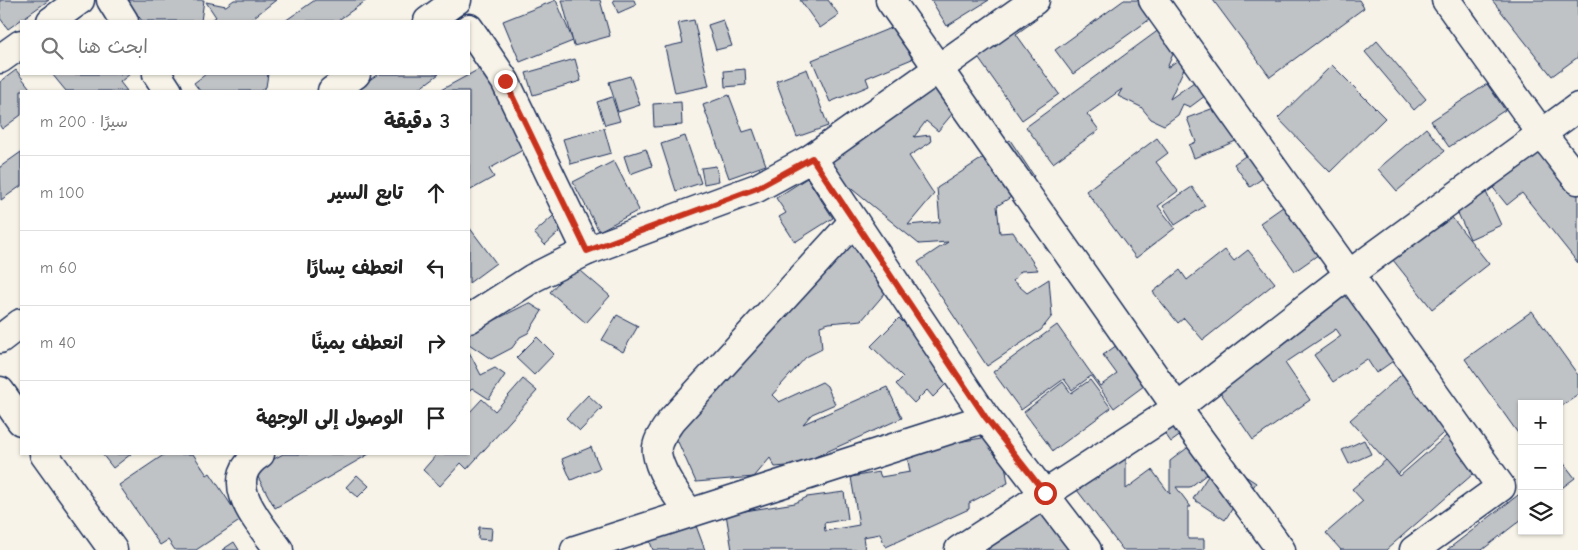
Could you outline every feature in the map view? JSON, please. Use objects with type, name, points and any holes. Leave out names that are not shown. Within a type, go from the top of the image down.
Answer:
[{"type":"street","points":[[53,20],[80,0]]},
{"type":"street","points":[[111,0],[123,20]]},
{"type":"street","points":[[890,0],[1177,408],[1281,550]]},
{"type":"street","points":[[470,318],[533,278],[587,251],[757,188],[812,158],[1035,0]]},
{"type":"street","points":[[1153,0],[1501,487],[1414,550]]},
{"type":"street","points":[[1446,0],[1542,134],[1578,180]]},
{"type":"street","points":[[430,20],[456,6]]},
{"type":"street","points":[[470,29],[505,81],[587,251]]},
{"type":"street","points":[[0,59],[20,45]]},
{"type":"street","points":[[158,75],[167,90]]},
{"type":"street","points":[[333,90],[355,75]]},
{"type":"street","points":[[959,550],[1177,408],[1348,275],[1578,107]]},
{"type":"street","points":[[812,158],[986,418],[1087,550]]},
{"type":"street","points":[[688,514],[662,467],[656,452],[661,436],[671,421],[854,221]]},
{"type":"street","points":[[0,340],[20,324]]},
{"type":"street","points":[[0,391],[20,420]]},
{"type":"street","points":[[575,550],[986,418]]},
{"type":"street","points":[[45,455],[112,550]]},
{"type":"street","points":[[258,455],[252,458],[243,476],[241,491],[249,508],[278,550]]},
{"type":"building","points":[[0,0],[49,0],[8,29],[0,18]]},
{"type":"building","points":[[127,0],[204,0],[201,20],[141,20]]},
{"type":"building","points":[[234,0],[276,0],[250,20],[212,20],[216,17],[206,2],[226,6]]},
{"type":"building","points":[[315,0],[367,0],[338,20],[286,20]]},
{"type":"building","points":[[556,0],[573,41],[520,62],[503,21]]},
{"type":"building","points":[[562,0],[600,0],[610,36],[574,46]]},
{"type":"building","points":[[613,0],[634,0],[636,5],[618,13]]},
{"type":"building","points":[[800,0],[828,0],[839,15],[820,28]]},
{"type":"building","points":[[931,0],[989,0],[947,26]]},
{"type":"building","points":[[1124,0],[1141,0],[1153,17],[1073,74],[1055,50]]},
{"type":"building","points":[[1213,0],[1359,0],[1364,8],[1270,77]]},
{"type":"building","points":[[1492,0],[1578,0],[1578,57],[1552,76]]},
{"type":"building","points":[[1031,11],[1037,19],[1016,34],[1059,94],[1022,120],[974,52]]},
{"type":"building","points":[[694,20],[709,86],[675,93],[665,47],[683,43],[678,23]]},
{"type":"building","points":[[723,20],[732,46],[716,50],[708,25]]},
{"type":"building","points":[[1167,24],[1179,40],[1167,68],[1193,49],[1170,99],[1194,82],[1213,90],[1190,107],[1183,104],[1178,115],[1164,125],[1151,119],[1141,107],[1118,96],[1122,89],[1087,114],[1099,130],[1053,163],[1026,127]]},
{"type":"building","points":[[898,25],[912,59],[866,78],[869,86],[830,102],[812,60]]},
{"type":"building","points":[[1377,41],[1426,99],[1414,110],[1365,52]]},
{"type":"building","points":[[575,59],[581,81],[533,95],[526,73]]},
{"type":"building","points":[[1332,65],[1385,118],[1330,172],[1278,118]]},
{"type":"building","points":[[483,67],[528,147],[489,169],[494,177],[470,190],[470,90],[441,90]]},
{"type":"building","points":[[745,69],[746,85],[725,87],[724,71]]},
{"type":"building","points":[[807,69],[828,126],[797,137],[776,81]]},
{"type":"building","points":[[16,70],[31,90],[20,90],[20,116],[2,129],[0,126],[0,82]]},
{"type":"building","points":[[53,75],[129,75],[120,82],[126,90],[65,90]]},
{"type":"building","points":[[205,75],[268,75],[266,87],[262,90],[199,90],[194,83]]},
{"type":"building","points":[[377,75],[438,75],[417,90],[355,90]]},
{"type":"building","points":[[630,76],[640,105],[618,112],[609,82]]},
{"type":"building","points":[[941,83],[958,107],[938,131],[926,121],[914,137],[930,135],[931,142],[909,156],[934,194],[908,225],[940,222],[937,188],[1010,140],[1034,176],[1025,188],[997,206],[1000,233],[1013,232],[1038,270],[1021,271],[1013,281],[1027,293],[1049,279],[1052,316],[1041,330],[987,366],[918,262],[948,242],[919,244],[820,163]]},
{"type":"building","points":[[1487,84],[1505,110],[1449,147],[1431,121]]},
{"type":"building","points":[[729,95],[743,132],[753,129],[766,165],[729,178],[703,105]]},
{"type":"building","points":[[612,97],[620,121],[605,125],[597,102]]},
{"type":"building","points":[[681,102],[682,125],[654,127],[653,104]]},
{"type":"building","points":[[1222,105],[1236,141],[1194,158],[1189,145],[1196,142],[1187,118]]},
{"type":"building","points":[[604,128],[611,153],[571,164],[563,139]]},
{"type":"building","points":[[1426,128],[1445,151],[1397,191],[1378,169]]},
{"type":"building","points":[[685,136],[701,183],[676,191],[661,144]]},
{"type":"building","points":[[1157,138],[1168,153],[1156,162],[1178,191],[1158,206],[1175,228],[1136,258],[1086,191]]},
{"type":"building","points":[[1538,138],[1578,189],[1578,263],[1522,193],[1507,205],[1486,179]]},
{"type":"building","points":[[646,149],[652,166],[630,174],[624,156]]},
{"type":"building","points":[[1252,151],[1269,174],[1250,187],[1234,164]]},
{"type":"building","points":[[20,153],[20,187],[1,200],[0,167]]},
{"type":"building","points":[[614,161],[639,210],[599,231],[573,182]]},
{"type":"building","points":[[716,166],[719,181],[704,184],[701,168]]},
{"type":"building","points":[[807,178],[833,218],[795,242],[779,217],[786,213],[776,198]]},
{"type":"building","points":[[1481,181],[1501,225],[1470,239],[1450,196]]},
{"type":"building","points":[[1192,187],[1205,206],[1175,225],[1163,206]]},
{"type":"building","points":[[1300,195],[1335,243],[1295,271],[1260,223]]},
{"type":"building","points":[[1438,200],[1489,264],[1432,309],[1381,245]]},
{"type":"building","points":[[560,210],[571,221],[545,245],[534,233]]},
{"type":"building","points":[[470,228],[496,263],[470,282]]},
{"type":"building","points":[[856,230],[885,293],[862,320],[829,323],[820,326],[822,349],[806,357],[772,395],[779,402],[822,382],[827,386],[835,404],[812,414],[803,424],[887,387],[902,418],[815,457],[809,464],[775,467],[770,458],[754,477],[696,482],[674,433]]},
{"type":"building","points":[[1225,250],[1234,261],[1248,250],[1275,283],[1203,340],[1184,318],[1178,323],[1153,292],[1180,270],[1187,280]]},
{"type":"building","points":[[574,265],[610,296],[586,323],[550,292]]},
{"type":"building","points":[[1349,276],[1406,352],[1376,373],[1367,359],[1333,382],[1314,355],[1341,336],[1336,329],[1285,363],[1310,400],[1253,440],[1207,373]]},
{"type":"building","points":[[529,303],[542,311],[528,333],[520,337],[512,348],[491,359],[470,345],[470,332]]},
{"type":"building","points":[[1532,311],[1578,375],[1578,395],[1563,405],[1563,400],[1518,400],[1518,433],[1465,359]]},
{"type":"building","points":[[617,315],[638,326],[623,352],[602,340]]},
{"type":"building","points":[[899,318],[955,375],[933,397],[927,390],[914,403],[896,384],[903,377],[871,346]]},
{"type":"building","points":[[1057,325],[1100,386],[1117,374],[1103,355],[1127,338],[1156,377],[1114,408],[1091,376],[1072,390],[1064,379],[1021,410],[993,372]]},
{"type":"building","points":[[537,337],[554,354],[534,375],[516,358]]},
{"type":"building","points":[[470,354],[481,375],[495,368],[505,375],[489,399],[472,388],[470,390]]},
{"type":"building","points":[[1416,362],[1463,415],[1398,474],[1350,420]]},
{"type":"building","points":[[523,379],[537,391],[467,469],[461,463],[440,486],[423,470],[436,455],[470,455],[470,412],[482,399],[495,411]]},
{"type":"building","points":[[1090,380],[1111,408],[1053,451],[1024,412],[1063,382],[1071,393]]},
{"type":"building","points":[[588,395],[602,408],[580,431],[566,418]]},
{"type":"building","points":[[1177,412],[1189,429],[1171,442],[1159,425]]},
{"type":"building","points":[[1460,424],[1488,461],[1386,550],[1341,550],[1326,533],[1363,501],[1352,489],[1386,460],[1400,476]]},
{"type":"building","points":[[995,436],[1003,453],[1008,483],[969,503],[969,509],[886,547],[880,534],[863,537],[865,550],[732,550],[726,514],[795,503],[807,497],[844,492],[848,519],[824,523],[825,531],[859,525],[851,477],[879,472],[881,477],[910,472],[906,450]]},
{"type":"building","points":[[1203,436],[1218,456],[1201,468],[1215,468],[1190,487],[1176,487],[1191,507],[1188,507],[1188,539],[1204,539],[1204,550],[1123,550],[1070,481],[1126,455],[1126,489],[1152,470],[1170,494],[1170,461]]},
{"type":"building","points":[[1364,440],[1371,454],[1349,464],[1342,450]]},
{"type":"building","points":[[591,447],[600,468],[571,480],[562,459]]},
{"type":"building","points":[[103,455],[130,455],[113,468]]},
{"type":"building","points":[[164,455],[194,455],[207,475],[210,473],[241,520],[196,550],[175,550],[168,540],[160,545],[119,485]]},
{"type":"building","points":[[281,455],[367,455],[275,508],[254,470]]},
{"type":"building","points":[[1219,459],[1256,483],[1238,509],[1234,506],[1225,520],[1193,499]]},
{"type":"building","points":[[1563,462],[1575,478],[1563,487]]},
{"type":"building","points":[[357,475],[369,486],[358,497],[346,487]]},
{"type":"building","points":[[1518,495],[1518,522],[1482,550],[1447,550]]},
{"type":"building","points":[[1042,506],[1074,550],[989,550],[986,547]]},
{"type":"building","points":[[695,523],[705,550],[653,550],[649,539]]},
{"type":"building","points":[[479,527],[492,528],[491,540],[478,539]]},
{"type":"building","points":[[234,542],[239,550],[222,550]]},
{"type":"route","points":[[505,81],[587,251],[757,188],[812,158],[986,418],[1045,493]]}]
